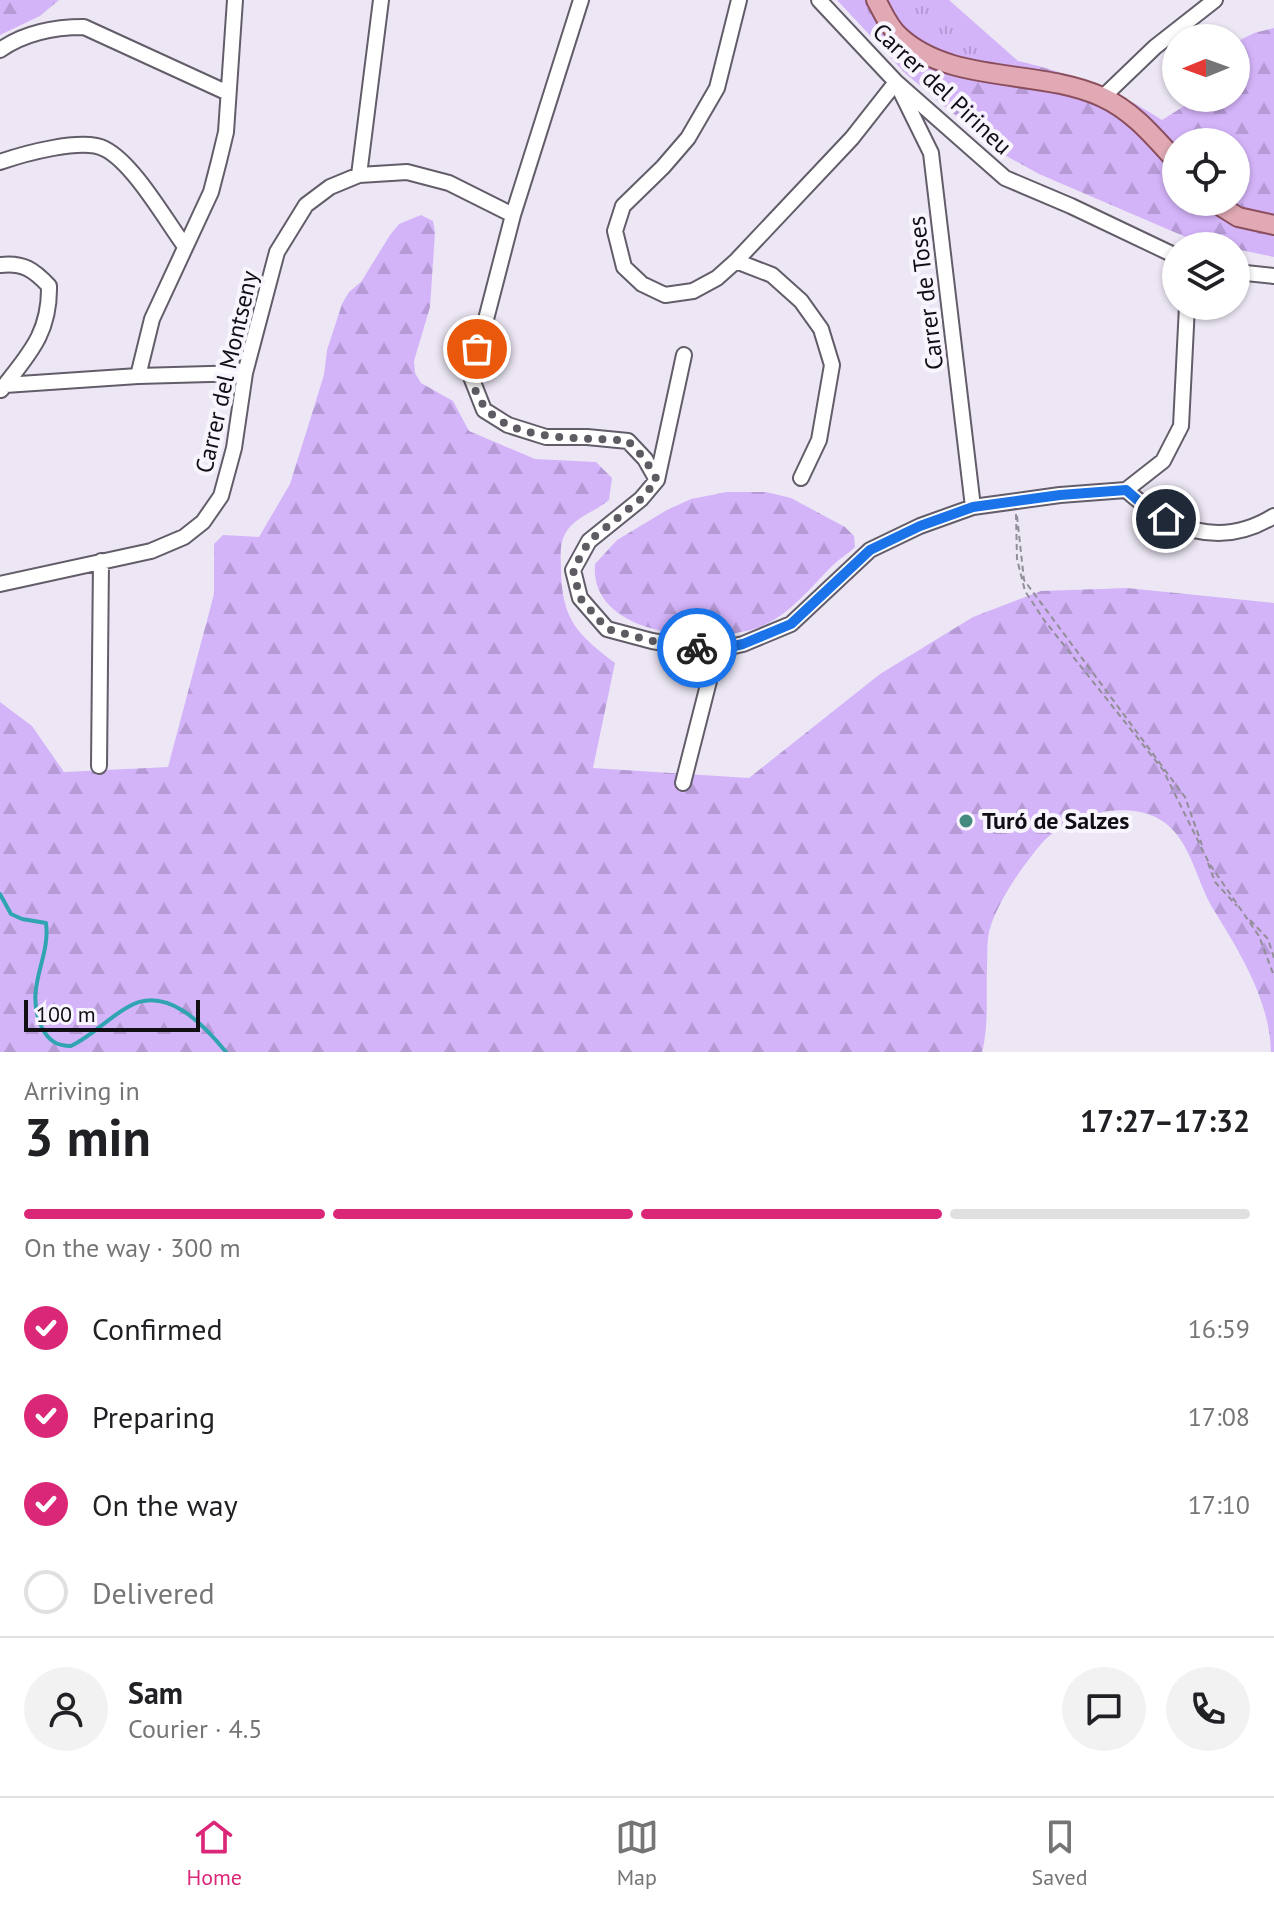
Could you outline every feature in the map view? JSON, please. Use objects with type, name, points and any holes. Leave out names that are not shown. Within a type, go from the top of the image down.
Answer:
[{"type":"main road","points":[[864,0],[927,56],[946,63],[1066,84],[1103,97],[1124,109],[1162,146]]},
{"type":"main road","points":[[876,0],[889,25]]},
{"type":"main road","points":[[1236,216],[1274,225]]},
{"type":"street","points":[[138,376],[152,319],[211,192],[226,132],[235,0]]},
{"type":"street","points":[[359,175],[381,0]]},
{"type":"street","points":[[581,0],[513,215],[471,377],[484,410],[508,425],[546,437],[628,441],[645,459],[657,480]]},
{"type":"street","points":[[739,0],[717,88],[688,138],[623,206],[615,231],[624,267],[642,284],[665,295],[693,291],[717,278],[852,138],[896,82]]},
{"type":"street","name":"Carrer del Pirineu","points":[[819,0],[896,82],[1005,178],[1162,249]]},
{"type":"street","points":[[1103,97],[1155,47],[1215,0]]},
{"type":"street","points":[[0,50],[25,36],[61,27],[84,27],[228,93]]},
{"type":"street","name":"Carrer de Toses","points":[[896,82],[931,153],[973,507]]},
{"type":"street","points":[[0,162],[55,146],[102,147],[126,165],[184,245]]},
{"type":"street","name":"Carrer del Montseny","points":[[0,584],[151,551],[184,537],[203,522],[221,496],[234,448],[245,373],[277,252],[306,205],[330,187],[359,175],[407,172],[449,183],[513,215]]},
{"type":"street","points":[[736,261],[772,275],[801,301],[821,329],[832,365],[819,440],[801,478]]},
{"type":"street","points":[[0,265],[11,263],[32,268],[49,286],[50,307],[33,352],[2,388]]},
{"type":"street","points":[[1250,273],[1274,276]]},
{"type":"street","points":[[684,355],[657,480],[641,499],[589,541],[573,570],[580,598],[607,629],[652,641],[712,651],[743,644],[791,624],[870,550],[920,526],[973,507],[1126,490],[1163,461],[1181,426],[1186,320]]},
{"type":"street","points":[[2,388],[138,376],[245,373]]},
{"type":"street","points":[[1126,490],[1148,509],[1184,529],[1226,534],[1274,516]]},
{"type":"street","points":[[99,766],[101,561]]},
{"type":"street","points":[[683,783],[709,681],[712,651]]},
{"type":"path","points":[[1016,501],[1024,580],[1185,797],[1215,882],[1268,939],[1274,958]]},
{"type":"path","points":[[1016,501],[1017,559],[1025,591],[1044,620],[1163,770],[1209,863],[1259,936],[1274,976]]},
{"type":"green space","points":[[0,0],[59,0],[40,16],[0,35]]},
{"type":"green space","points":[[837,0],[949,0],[1018,61],[990,82],[961,82],[933,96],[906,74]]},
{"type":"green space","points":[[1274,28],[1274,257],[1250,252],[1250,232],[1174,232],[1039,174],[1001,153],[933,97],[961,82],[991,82],[1018,61],[1093,84],[1162,120],[1175,112],[1250,112],[1250,35]]},
{"type":"green space","points":[[421,215],[433,221],[435,233],[430,307],[414,361],[415,373],[421,383],[453,401],[469,431],[535,459],[596,462],[612,478],[609,500],[569,528],[563,538],[561,552],[562,588],[574,625],[615,663],[593,768],[749,778],[880,674],[973,617],[1041,591],[1127,588],[1274,603],[1274,1052],[1271,1052],[1265,1015],[1252,979],[1209,902],[1178,836],[1156,818],[1123,810],[1086,816],[1054,832],[1020,871],[1007,893],[995,914],[988,936],[982,1052],[0,1052],[0,702],[32,726],[64,772],[168,767],[214,594],[214,544],[223,535],[259,537],[290,484],[324,375],[327,350],[342,304],[349,292],[361,282],[399,224]]},
{"type":"green space","points":[[727,492],[766,492],[791,498],[845,527],[854,536],[855,547],[789,609],[757,628],[736,633],[683,634],[655,629],[631,620],[611,607],[598,588],[595,564],[617,540],[691,499]]},
{"type":"waterway","points":[[0,894],[11,914],[46,923],[45,949],[35,1000],[42,1028],[54,1042],[71,1046],[128,1007],[142,1001],[156,1001],[183,1011],[207,1030],[226,1052]]},
{"type":"way so far","points":[[477,349],[471,377],[484,410],[508,425],[546,437],[628,441],[645,459],[657,480],[641,499],[589,541],[573,570],[580,598],[607,629],[652,641],[697,648]]},
{"type":"place","name":"Turó de Salzes","points":[[966,821]]},
{"type":"route","points":[[697,648],[712,651],[743,644],[791,624],[870,550],[920,526],[973,507],[1126,490],[1148,509],[1166,519]]}]
